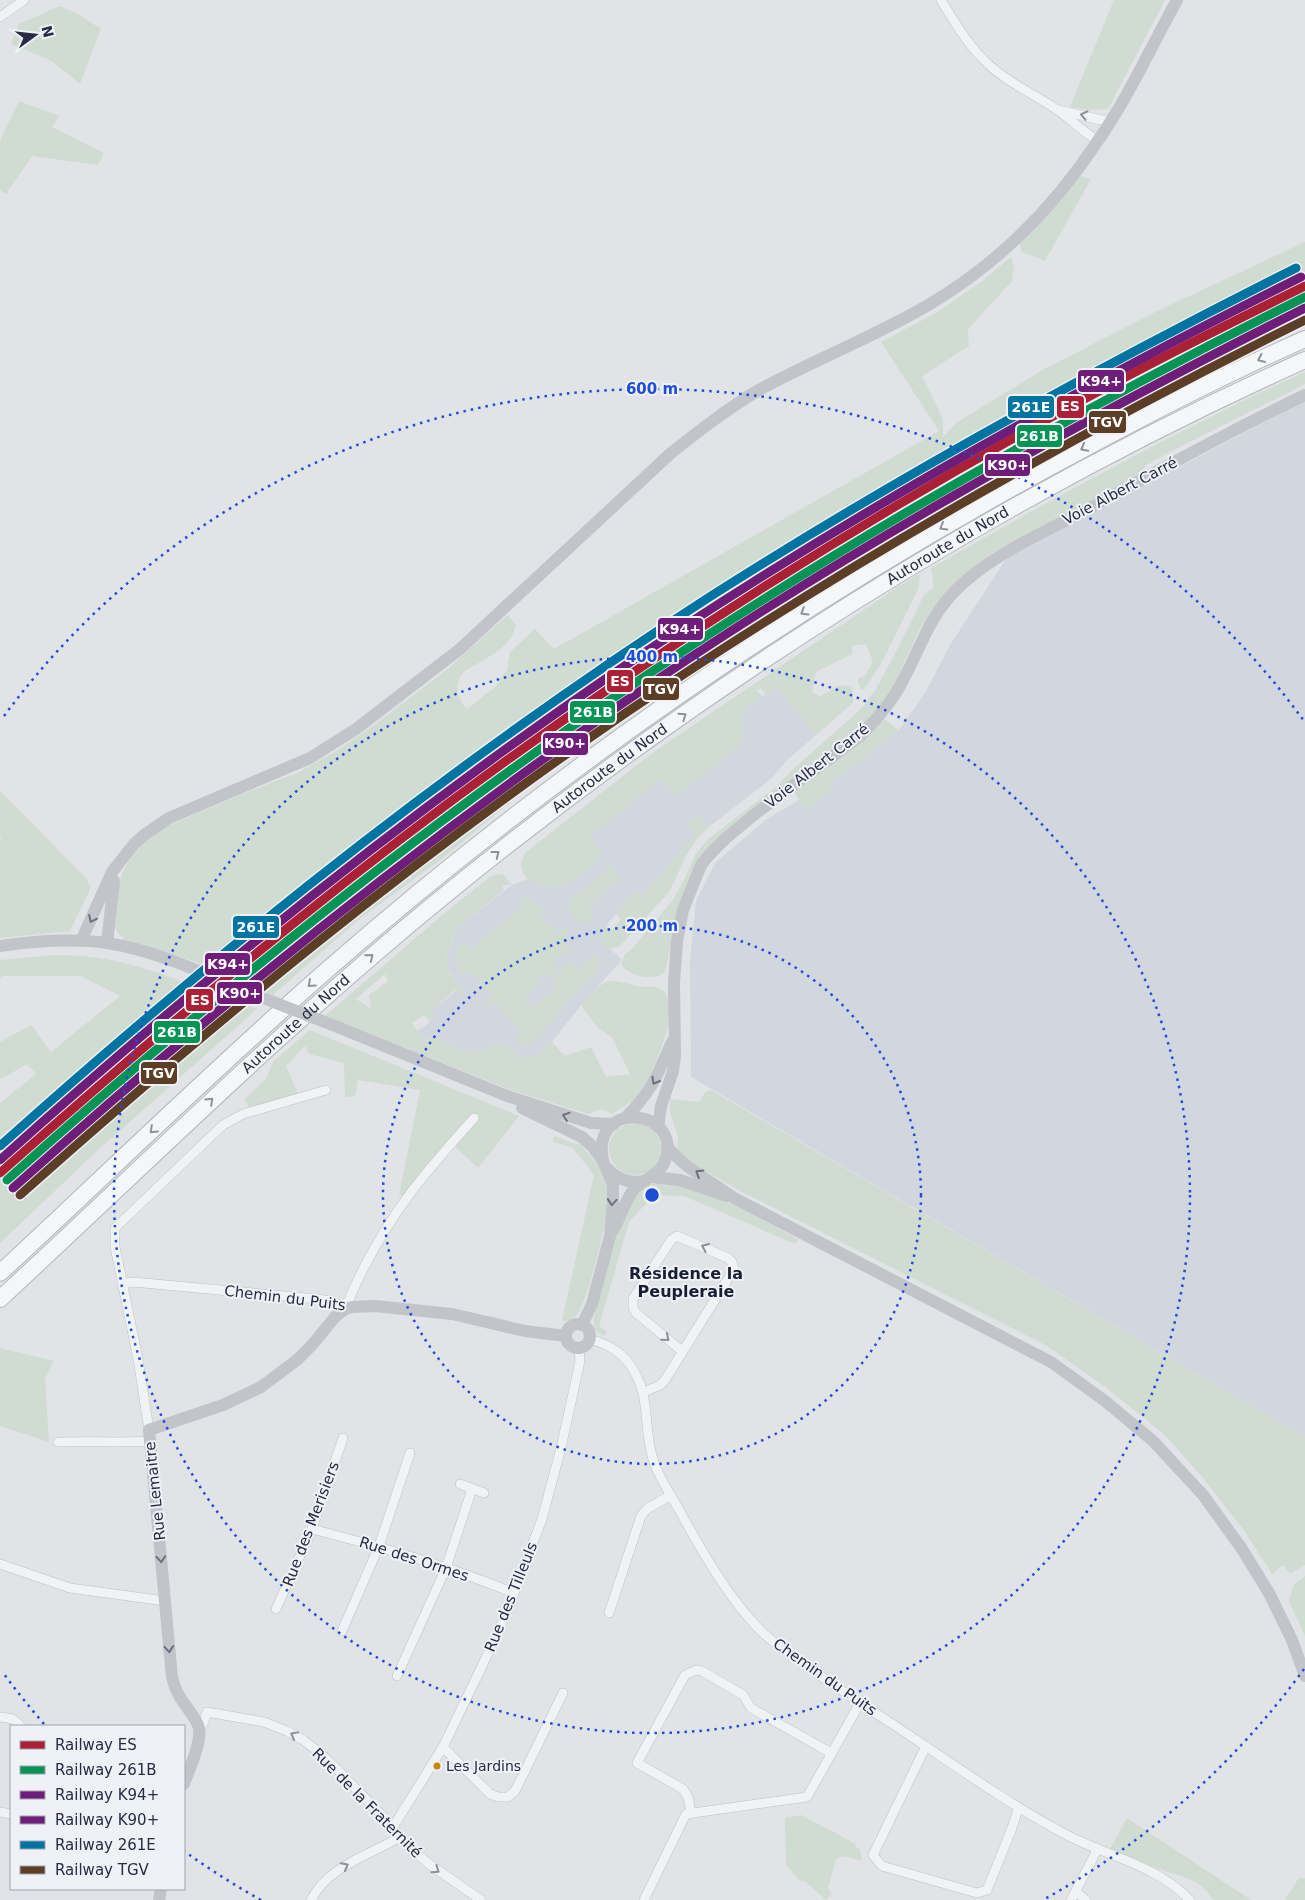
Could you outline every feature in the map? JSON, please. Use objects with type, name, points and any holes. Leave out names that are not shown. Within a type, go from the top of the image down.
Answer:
[{"type":"highway","name":"Autoroute du Nord","points":[[0,1273],[328,969],[507,822],[578,768],[676,698],[793,619],[859,578],[1020,483],[1173,402],[1305,339]]},
{"type":"highway","name":"Autoroute du Nord","points":[[0,1299],[175,1134],[339,984],[440,899],[632,751],[810,630],[980,527],[1141,440],[1305,360]]},
{"type":"highway","points":[[0,1310],[175,1134]]},
{"type":"highway","points":[[0,1266],[44,1232]]},
{"type":"street","points":[[0,17],[24,0]]},
{"type":"street","points":[[941,0],[960,31],[982,59],[1008,82],[1058,110],[1098,141]]},
{"type":"street","points":[[81,941],[112,872],[134,844],[170,818],[310,758],[335,743],[460,649],[696,432],[736,404],[891,326],[932,303],[1008,247],[1075,173],[1098,141],[1177,0]]},
{"type":"street","points":[[1058,110],[1110,122]]},
{"type":"street","name":"Voie Albert Carré","points":[[658,1127],[661,1106],[673,1071],[675,1056],[676,1018],[674,982],[677,941],[683,910],[701,865],[710,854],[755,814],[860,736],[875,722],[902,683],[930,625],[954,591],[999,555],[1305,395]]},
{"type":"street","points":[[106,943],[116,866]]},
{"type":"street","points":[[0,946],[41,941],[81,941],[106,943],[151,954],[197,970],[507,1096],[591,1123],[619,1121],[632,1116],[646,1119],[663,1133],[667,1146],[673,1155],[734,1198]]},
{"type":"street","name":"Voie Albert Carré","points":[[619,1121],[644,1098],[661,1070],[674,1037]]},
{"type":"street","name":"Rue Lemaitre","points":[[199,1729],[174,1688],[170,1666],[149,1435],[138,1359],[115,1247],[115,1228],[223,1125],[243,1114],[326,1090]]},
{"type":"street","points":[[507,1096],[522,1108],[577,1133],[592,1146],[618,1178],[624,1181],[638,1182],[648,1179],[680,1180],[734,1198],[1051,1362],[1112,1406],[1154,1441],[1204,1495],[1242,1548],[1269,1593],[1292,1640],[1305,1676]]},
{"type":"street","points":[[58,1442],[97,1441],[112,1443],[149,1435],[223,1405],[261,1387],[297,1360],[335,1317],[345,1309],[359,1278],[383,1235],[409,1195],[474,1118]]},
{"type":"street","points":[[610,1236],[613,1184],[601,1151],[602,1140],[607,1131],[619,1121]]},
{"type":"street","points":[[582,1325],[592,1304],[610,1236],[635,1189],[662,1167],[667,1154],[667,1146]]},
{"type":"street","points":[[644,1392],[660,1385],[682,1351],[734,1269],[732,1262],[728,1258],[677,1236],[670,1240],[632,1303],[636,1313],[682,1351]]},
{"type":"street","name":"Chemin du Puits","points":[[122,1284],[133,1282],[306,1298],[333,1302],[345,1309],[375,1306],[444,1313],[484,1320],[525,1331],[566,1336]]},
{"type":"street","points":[[582,1325],[588,1331],[590,1340],[586,1346],[579,1349],[569,1343],[566,1336],[569,1328],[582,1325]]},
{"type":"street","name":"Chemin du Puits","points":[[590,1340],[608,1345],[618,1352],[634,1370],[644,1392],[647,1406],[650,1450],[657,1471],[729,1594],[764,1634],[786,1652],[860,1703],[1018,1809],[1068,1836],[1154,1874],[1179,1888],[1190,1900]]},
{"type":"street","name":"Rue des Tilleuls","points":[[393,1827],[443,1747],[484,1664],[514,1593],[542,1519],[580,1361],[579,1349]]},
{"type":"street","name":"Rue des Merisiers","points":[[276,1609],[312,1528],[343,1438]]},
{"type":"street","points":[[342,1631],[379,1546],[410,1453]]},
{"type":"street","points":[[460,1484],[484,1493]]},
{"type":"street","points":[[397,1676],[446,1568],[472,1489]]},
{"type":"street","points":[[609,1613],[641,1516],[647,1509],[671,1495]]},
{"type":"street","name":"Rue des Ormes","points":[[312,1528],[379,1546],[514,1593]]},
{"type":"street","points":[[0,1564],[70,1588],[165,1601]]},
{"type":"street","points":[[691,1813],[688,1796],[682,1789],[637,1763],[685,1675],[696,1670],[702,1671],[743,1695],[751,1708],[831,1753]]},
{"type":"street","points":[[443,1747],[490,1794],[498,1797],[508,1797],[514,1791],[563,1693]]},
{"type":"street","points":[[644,1900],[686,1814],[807,1797],[860,1703]]},
{"type":"street","name":"Rue de la Fraternité","points":[[199,1729],[204,1724],[207,1712],[264,1722],[287,1731],[319,1752],[393,1827],[400,1837],[429,1864],[481,1900]]},
{"type":"street","points":[[0,1717],[12,1718],[19,1725]]},
{"type":"street","points":[[185,1781],[198,1743],[199,1729]]},
{"type":"street","points":[[926,1746],[873,1856],[882,1866],[977,1893],[987,1890],[1018,1809]]},
{"type":"street","points":[[311,1900],[329,1877],[340,1868],[400,1837]]},
{"type":"street","points":[[1086,1900],[1074,1896],[1097,1848]]},
{"type":"shaded area","points":[[1114,0],[1165,0],[1108,109],[1089,110],[1070,107]]},
{"type":"shaded area","points":[[60,6],[78,14],[101,29],[80,84],[52,61],[11,44],[19,24]]},
{"type":"shaded area","points":[[19,101],[59,116],[52,127],[104,153],[98,165],[32,156],[6,194],[0,190],[0,141]]},
{"type":"shaded area","points":[[1079,176],[1091,179],[1045,261],[1022,252],[1019,242]]},
{"type":"shaded area","points":[[1305,242],[1305,268],[1077,381],[935,462],[829,526],[569,700],[380,837],[213,968],[125,940],[118,933],[115,927],[118,885],[130,859],[143,844],[163,828],[297,773],[338,750],[444,672],[508,615],[516,625],[506,644],[465,671],[458,683],[459,697],[467,709],[495,687],[507,670],[510,652],[535,629],[554,649],[939,431],[881,342],[936,313],[981,282],[1011,257],[1014,266],[1012,281],[968,329],[969,346],[922,376],[943,419],[943,437],[956,423],[1041,371],[1155,312]]},
{"type":"shaded area","points":[[1305,258],[1305,297],[934,490],[702,637],[425,832],[236,979],[199,963],[390,812],[904,470]]},
{"type":"shaded area","points":[[1305,297],[1305,323],[1293,329],[1282,308]]},
{"type":"shaded area","points":[[1305,372],[1305,384],[1179,447],[1145,466],[1143,474],[992,553],[968,572],[934,608],[918,632],[894,685],[875,712],[899,730],[833,780],[830,793],[805,809],[789,785],[722,835],[673,937],[665,972],[654,977],[648,977],[636,975],[621,965],[625,954],[631,950],[673,900],[695,855],[707,840],[777,786],[791,771],[863,707],[877,687],[924,595],[934,587],[931,568],[1116,466],[1210,417]]},
{"type":"shaded area","points":[[1305,402],[1305,1437],[691,1077],[690,960],[696,901],[716,862],[767,819],[843,774],[899,730],[925,693],[950,645],[1006,559]]},
{"type":"shaded area","points":[[920,574],[918,589],[880,666],[864,689],[861,689],[858,678],[865,676],[873,662],[866,644],[852,646],[852,654],[816,672],[812,692],[820,697],[842,685],[851,687],[853,703],[816,735],[777,687],[766,695],[761,688],[757,690],[762,697],[742,710],[743,736],[741,745],[678,795],[662,779],[590,836],[602,853],[596,862],[585,872],[564,885],[556,886],[539,884],[525,876],[522,870],[522,862],[525,853],[655,751],[899,586]]},
{"type":"shaded area","points":[[702,637],[713,656],[627,713],[525,790],[443,858],[358,920],[273,995],[236,979],[425,832]]},
{"type":"shaded area","points":[[777,687],[816,735],[786,761],[772,778],[709,827],[699,815],[687,825],[696,835],[641,896],[635,891],[600,933],[606,947],[611,949],[622,960],[581,1005],[552,1042],[536,1056],[520,1058],[504,1043],[468,1054],[440,1039],[422,1038],[417,1031],[434,1017],[431,1011],[461,987],[447,968],[447,951],[456,936],[452,931],[512,885],[527,879],[550,885],[563,885],[589,836],[662,778],[674,793],[743,736],[742,710]]},
{"type":"shaded area","points":[[0,791],[85,877],[91,887],[70,931],[0,938],[0,839],[2,838],[0,835]]},
{"type":"shaded area","points":[[699,815],[709,827],[696,840],[687,854],[669,892],[620,946],[608,948],[604,946],[600,933],[606,926],[611,931],[621,919],[616,914],[635,891],[641,896],[695,835],[687,824]]},
{"type":"shaded area","points":[[611,864],[624,882],[621,884],[617,880],[590,908],[593,917],[587,923],[577,922],[568,910],[571,899],[606,872],[607,866]]},
{"type":"shaded area","points":[[504,875],[512,885],[502,885],[504,890],[452,931],[456,936],[450,945],[446,961],[449,971],[460,986],[462,993],[459,995],[455,990],[431,1011],[435,1017],[430,1022],[424,1015],[412,1023],[422,1038],[440,1039],[468,1054],[504,1043],[520,1058],[536,1056],[552,1042],[565,1056],[591,1047],[606,1077],[630,1074],[612,1037],[598,1028],[581,1005],[600,986],[610,981],[659,988],[668,999],[670,1012],[663,1044],[641,1090],[632,1101],[612,1114],[602,1109],[588,1114],[508,1089],[325,1016],[441,916],[491,876]],"holes":[[[385,974],[388,981],[369,995],[371,1009],[356,999]]]},
{"type":"shaded area","points":[[518,899],[532,900],[544,911],[540,917],[559,933],[564,928],[570,934],[564,940],[572,951],[567,956],[563,953],[553,964],[557,968],[554,979],[547,972],[538,979],[541,983],[525,996],[534,1007],[555,990],[551,985],[556,982],[560,970],[569,961],[580,970],[595,954],[598,956],[600,968],[535,1040],[525,1046],[515,1040],[521,1034],[495,1002],[488,1007],[485,1003],[492,997],[470,971],[463,977],[455,961],[457,947],[463,942],[470,949],[523,906]]},
{"type":"shaded area","points":[[54,955],[110,960],[143,968],[196,987],[72,1090],[0,1155],[0,1103],[36,1074],[27,1064],[0,1078],[0,1042],[31,1025],[51,1052],[120,996],[81,976],[3,976],[0,978],[0,960]]},
{"type":"shaded area","points":[[196,987],[217,993],[0,1184],[0,1155],[72,1090]]},
{"type":"shaded area","points":[[217,993],[257,1009],[97,1151],[0,1243],[0,1184]]},
{"type":"shaded area","points":[[310,1030],[519,1116],[478,1168],[448,1140],[404,1195],[399,1195],[420,1090],[358,1080],[355,1096],[345,1097],[344,1063],[309,1054],[305,1046],[286,1066],[298,1093],[250,1108],[244,1099],[266,1079],[273,1062]]},
{"type":"shaded area","points":[[711,1090],[1305,1437],[1305,1565],[1290,1574],[1283,1565],[1272,1574],[1243,1529],[1203,1478],[1165,1435],[1108,1389],[1047,1346],[746,1194],[688,1161],[677,1152],[678,1136],[670,1113],[670,1099],[699,1102],[705,1092]]},
{"type":"shaded area","points":[[630,1123],[640,1123],[654,1130],[661,1144],[661,1154],[654,1168],[640,1175],[630,1175],[620,1171],[613,1164],[609,1154],[609,1144],[613,1134],[620,1127]]},
{"type":"shaded area","points":[[554,1136],[580,1144],[602,1171],[610,1188],[603,1231],[588,1291],[577,1315],[564,1321],[562,1321],[594,1175],[573,1148],[553,1142]]},
{"type":"shaded area","points":[[658,1182],[683,1185],[740,1207],[799,1240],[795,1244],[684,1196],[654,1195],[629,1222],[599,1326],[607,1332],[605,1336],[595,1329],[594,1318],[615,1238],[627,1211],[642,1188]]},
{"type":"shaded area","points":[[0,1348],[54,1361],[45,1378],[49,1442],[0,1426]]},
{"type":"shaded area","points":[[1305,1576],[1305,1636],[1289,1601],[1294,1584]]},
{"type":"shaded area","points":[[801,1815],[856,1844],[855,1847],[860,1849],[862,1861],[843,1856],[836,1859],[828,1888],[832,1894],[826,1900],[805,1881],[800,1881],[786,1865],[785,1818]]},
{"type":"shaded area","points":[[1127,1818],[1251,1900],[1214,1900],[1200,1886],[1188,1878],[1110,1849]]},
{"type":"shaded area","points":[[1299,1878],[1305,1878],[1305,1900],[1284,1900]]},
{"type":"rail line","name":"261E","points":[[0,1146],[170,998],[345,857],[434,788],[617,658],[782,551],[999,424],[1296,268]]},
{"type":"rail line","name":"K94+","points":[[0,1160],[145,1033],[293,911],[445,794],[601,682],[770,571],[944,467],[1121,370],[1301,277]]},
{"type":"rail line","name":"ES","points":[[0,1173],[73,1108],[297,920],[451,801],[610,688],[721,614],[834,543],[948,475],[1124,378],[1305,286]]},
{"type":"rail line","name":"261B","points":[[7,1180],[227,990],[302,929],[455,811],[613,698],[781,588],[952,486],[1039,436],[1305,297]]},
{"type":"rail line","name":"K90+","points":[[13,1188],[159,1061],[383,878],[617,707],[700,651],[784,598],[954,496],[1128,399],[1305,308]]},
{"type":"rail line","name":"TGV","points":[[20,1195],[240,1005],[316,944],[469,825],[627,712],[791,605],[959,505],[1130,410],[1305,320]]},
{"type":"place","name":"Les Jardins","points":[[437,1766]]},
{"type":"district","name":"Résidence la Peupleraie","points":[[686,1282]]}]
